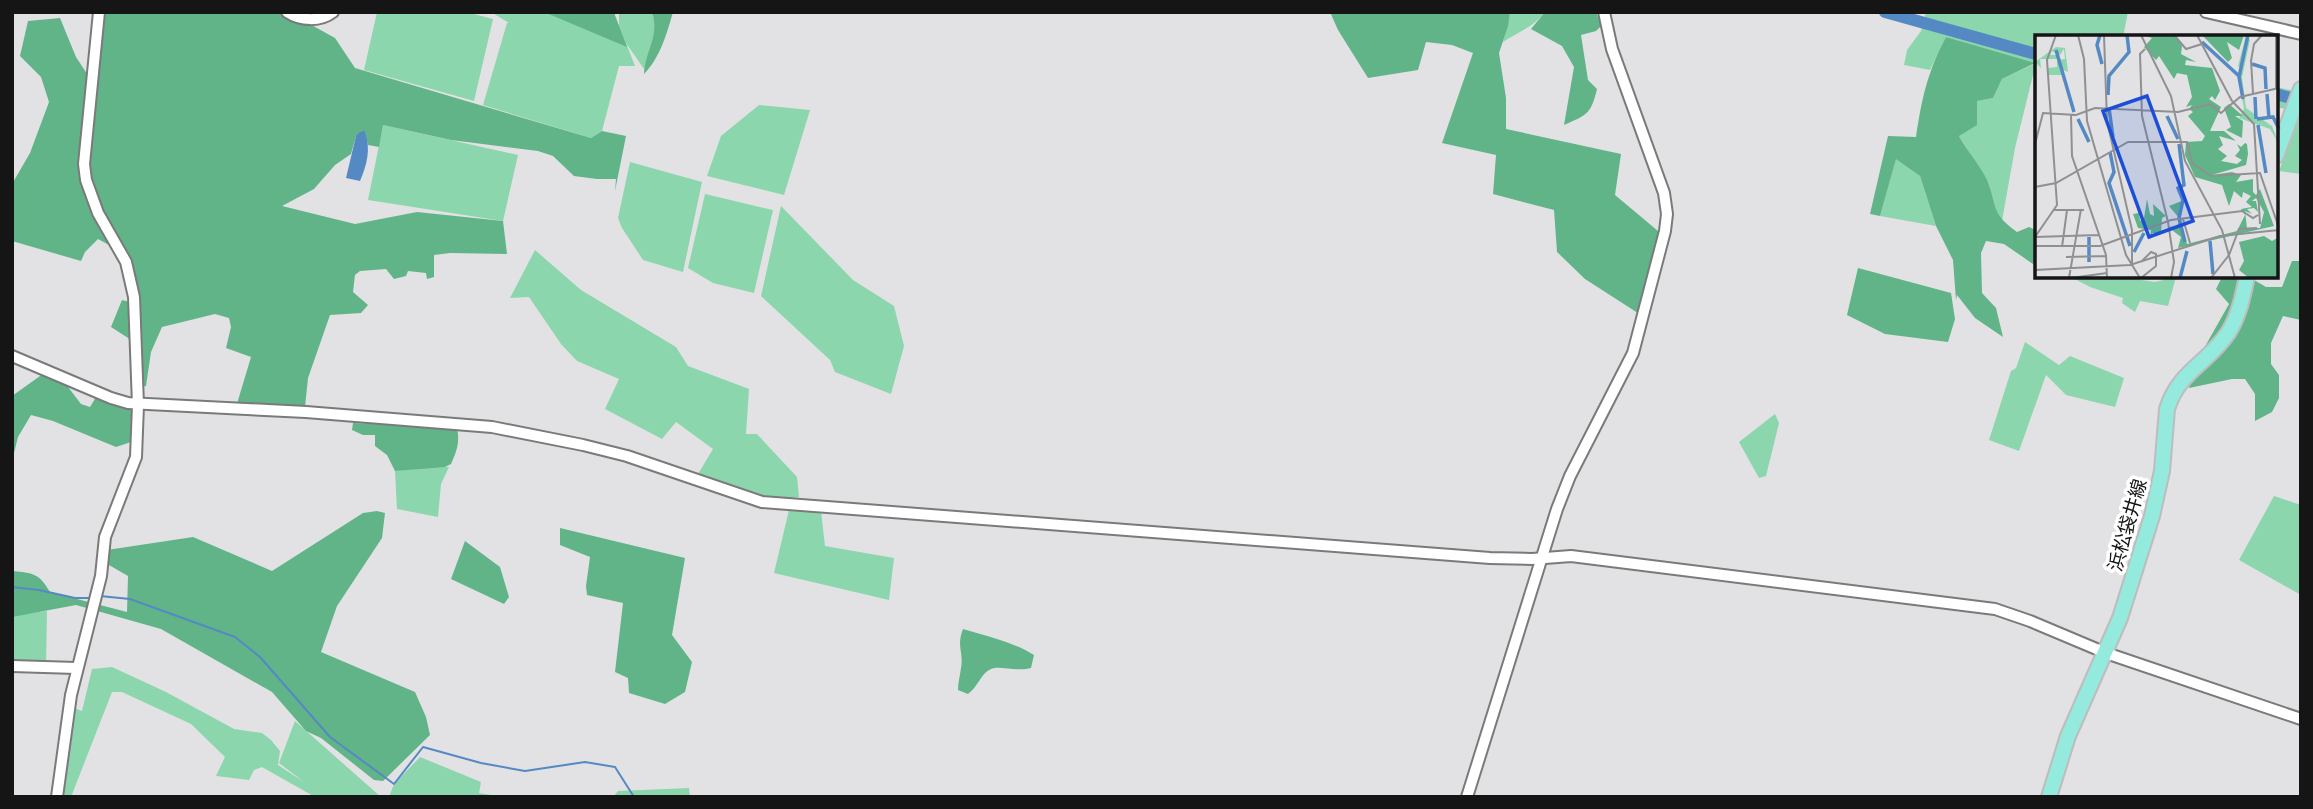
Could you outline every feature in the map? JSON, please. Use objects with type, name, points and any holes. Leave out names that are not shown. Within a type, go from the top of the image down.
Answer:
[{"type":"main road","points":[[2278,150],[2298,95]]},
{"type":"main road","name":"浜松袋井線","points":[[2049,797],[2068,736],[2120,618],[2159,490],[2167,409],[2171,398],[2183,377],[2227,334],[2239,310],[2247,278]]},
{"type":"street","points":[[57,797],[76,668],[101,576],[105,537],[136,457],[138,405],[131,275],[98,213],[86,180],[84,164],[99,12]]},
{"type":"street","points":[[287,12],[303,18],[318,19],[326,18],[333,12]]},
{"type":"street","points":[[1467,797],[1541,559],[1570,476],[1633,353],[1665,232],[1667,214],[1664,194],[1612,49],[1604,12]]},
{"type":"street","points":[[2206,12],[2301,34]]},
{"type":"street","points":[[12,356],[111,398],[138,405],[306,412],[492,427],[627,456],[762,502],[1490,558],[1541,559],[1571,556],[1995,610],[2030,621],[2106,653],[2301,719]]},
{"type":"street","points":[[12,666],[76,668]]},
{"type":"green space","points":[[105,12],[288,12],[335,38],[355,68],[591,138],[602,131],[626,136],[615,191],[616,179],[574,176],[553,156],[538,151],[451,140],[383,125],[379,147],[368,145],[365,132],[356,136],[351,154],[335,165],[314,189],[282,206],[355,224],[417,212],[503,221],[507,254],[434,255],[434,277],[427,279],[426,273],[408,271],[406,276],[394,279],[386,269],[360,271],[355,275],[353,292],[368,305],[361,313],[330,315],[308,378],[305,407],[236,407],[251,357],[226,348],[231,327],[229,318],[215,314],[162,327],[151,352],[146,386],[140,387],[139,345],[111,327],[122,300],[134,303],[120,251],[98,239],[85,252],[81,261],[12,241],[12,184],[30,153],[49,102],[41,77],[20,56],[28,21],[60,18],[76,57],[97,89]]},
{"type":"green space","points":[[377,12],[466,12],[493,19],[474,101],[364,70]]},
{"type":"green space","points":[[491,12],[614,12],[619,26],[619,12],[652,12],[654,34],[644,69],[626,43],[635,66],[619,66],[602,131],[591,138],[483,105],[509,23]]},
{"type":"green space","points":[[544,12],[614,13],[627,47]]},
{"type":"green space","points":[[652,12],[673,12],[659,53],[644,74],[653,37]]},
{"type":"green space","points":[[1330,12],[1510,12],[1499,53],[1506,98],[1506,129],[1621,154],[1615,195],[1664,236],[1644,317],[1585,279],[1557,252],[1554,210],[1493,194],[1496,155],[1442,143],[1473,53],[1452,45],[1426,42],[1418,70],[1368,78]]},
{"type":"green space","points":[[1510,12],[1545,12],[1530,26],[1503,42]]},
{"type":"green space","points":[[1545,12],[1596,12],[1601,26],[1596,31],[1581,35],[1588,80],[1597,89],[1593,104],[1583,116],[1564,125],[1574,67],[1562,46],[1531,29]]},
{"type":"green space","points":[[1926,12],[2128,12],[2123,35],[2035,35],[2035,67],[2015,148],[2002,221],[1992,205],[1986,179],[1959,136],[1976,101],[1993,98],[2002,79],[2034,64],[1946,37],[1930,70],[1904,65],[1907,50],[1921,31]]},
{"type":"green space","points":[[1946,37],[2035,63],[2002,79],[1993,98],[1977,101],[1977,125],[1959,136],[1984,174],[2002,219],[2017,232],[2029,227],[2035,230],[2035,265],[2004,244],[1986,241],[1981,253],[1982,293],[1996,308],[2003,337],[1975,318],[1957,295],[1956,300],[1953,260],[1936,226],[1920,176],[1896,159],[1880,216],[1870,214],[1888,136],[1916,137],[1926,86]]},
{"type":"green space","points":[[2278,87],[2301,92],[2301,174],[2279,171],[2300,112],[2278,107]]},
{"type":"green space","points":[[759,105],[810,110],[784,195],[707,176],[721,136]]},
{"type":"green space","points":[[383,125],[518,155],[503,221],[368,200]]},
{"type":"green space","points":[[1896,158],[1920,176],[1936,226],[1880,216]]},
{"type":"green space","points":[[630,162],[702,182],[683,272],[643,260],[622,228],[618,218]]},
{"type":"green space","points":[[705,194],[773,210],[754,293],[713,283],[688,268]]},
{"type":"green space","points":[[781,206],[853,280],[894,306],[904,346],[891,394],[835,372],[830,360],[761,296]]},
{"type":"green space","points":[[535,250],[581,290],[676,347],[688,366],[749,389],[746,434],[757,434],[797,477],[799,497],[768,502],[698,474],[713,449],[676,422],[662,439],[605,409],[619,379],[577,361],[561,344],[529,297],[510,298]]},
{"type":"green space","points":[[2292,261],[2301,261],[2301,320],[2283,316],[2271,343],[2271,364],[2279,375],[2279,398],[2272,412],[2255,421],[2255,394],[2245,379],[2189,388],[2194,366],[2229,304],[2216,289],[2222,278],[2251,278],[2266,287],[2282,287]]},
{"type":"green space","points":[[1858,268],[1951,293],[1955,319],[1948,342],[1885,334],[1847,315]]},
{"type":"green space","points":[[2073,278],[2134,278],[2155,282],[2176,278],[2168,306],[2140,301],[2135,312],[2122,303],[2123,298]]},
{"type":"green space","points":[[2025,342],[2059,365],[2070,356],[2124,378],[2115,407],[2066,395],[2046,375],[2019,451],[1989,440],[2011,371],[2016,368]]},
{"type":"green space","points":[[47,371],[65,383],[81,404],[90,407],[96,397],[138,405],[134,441],[116,447],[53,421],[31,415],[18,437],[12,461],[12,396]]},
{"type":"green space","points":[[1775,414],[1779,423],[1766,476],[1759,478],[1739,442]]},
{"type":"green space","points":[[353,423],[457,428],[455,455],[451,464],[445,467],[395,471],[387,455],[375,446],[375,435],[363,435],[352,430]]},
{"type":"green space","points":[[449,467],[441,484],[438,517],[397,509],[395,471]]},
{"type":"green space","points":[[2274,496],[2301,505],[2301,595],[2239,560]]},
{"type":"green space","points":[[789,510],[821,511],[825,546],[894,558],[889,600],[774,573]]},
{"type":"green space","points":[[363,513],[385,513],[382,538],[337,606],[321,652],[415,692],[426,717],[430,735],[383,781],[374,780],[321,738],[306,731],[272,692],[161,629],[76,605],[12,617],[12,571],[35,575],[50,592],[127,612],[128,576],[109,565],[107,550],[193,537],[272,571]]},
{"type":"green space","points":[[560,528],[685,558],[672,635],[692,662],[685,692],[665,704],[629,693],[628,678],[615,672],[623,603],[587,595],[590,557],[560,545]]},
{"type":"green space","points":[[465,541],[500,567],[509,597],[504,604],[451,579]]},
{"type":"green space","points":[[47,611],[46,667],[12,666],[12,615]]},
{"type":"green space","points":[[963,629],[1026,650],[1034,655],[1031,668],[991,669],[968,694],[958,690]]},
{"type":"green space","points":[[112,667],[166,692],[234,729],[262,733],[280,751],[278,765],[304,782],[279,763],[295,721],[381,797],[315,797],[262,767],[254,770],[249,780],[216,776],[225,757],[191,724],[122,692],[112,692],[71,797],[61,797],[72,707],[82,711],[92,669]]},
{"type":"green space","points":[[420,757],[481,782],[479,793],[503,797],[389,797],[394,784]]},
{"type":"green space","points":[[689,788],[690,797],[613,797],[618,791]]},
{"type":"water","points":[[365,131],[368,144],[365,169],[360,181],[346,178],[356,136]]},
{"type":"waterway","points":[[1885,12],[2035,54]]},
{"type":"waterway","points":[[2278,95],[2301,101]]},
{"type":"waterway","points":[[12,587],[75,598],[91,598]]},
{"type":"waterway","points":[[100,596],[130,599],[235,637],[260,657],[330,737],[394,784],[423,747],[481,763],[525,771],[585,762],[615,767],[634,797]]}]
